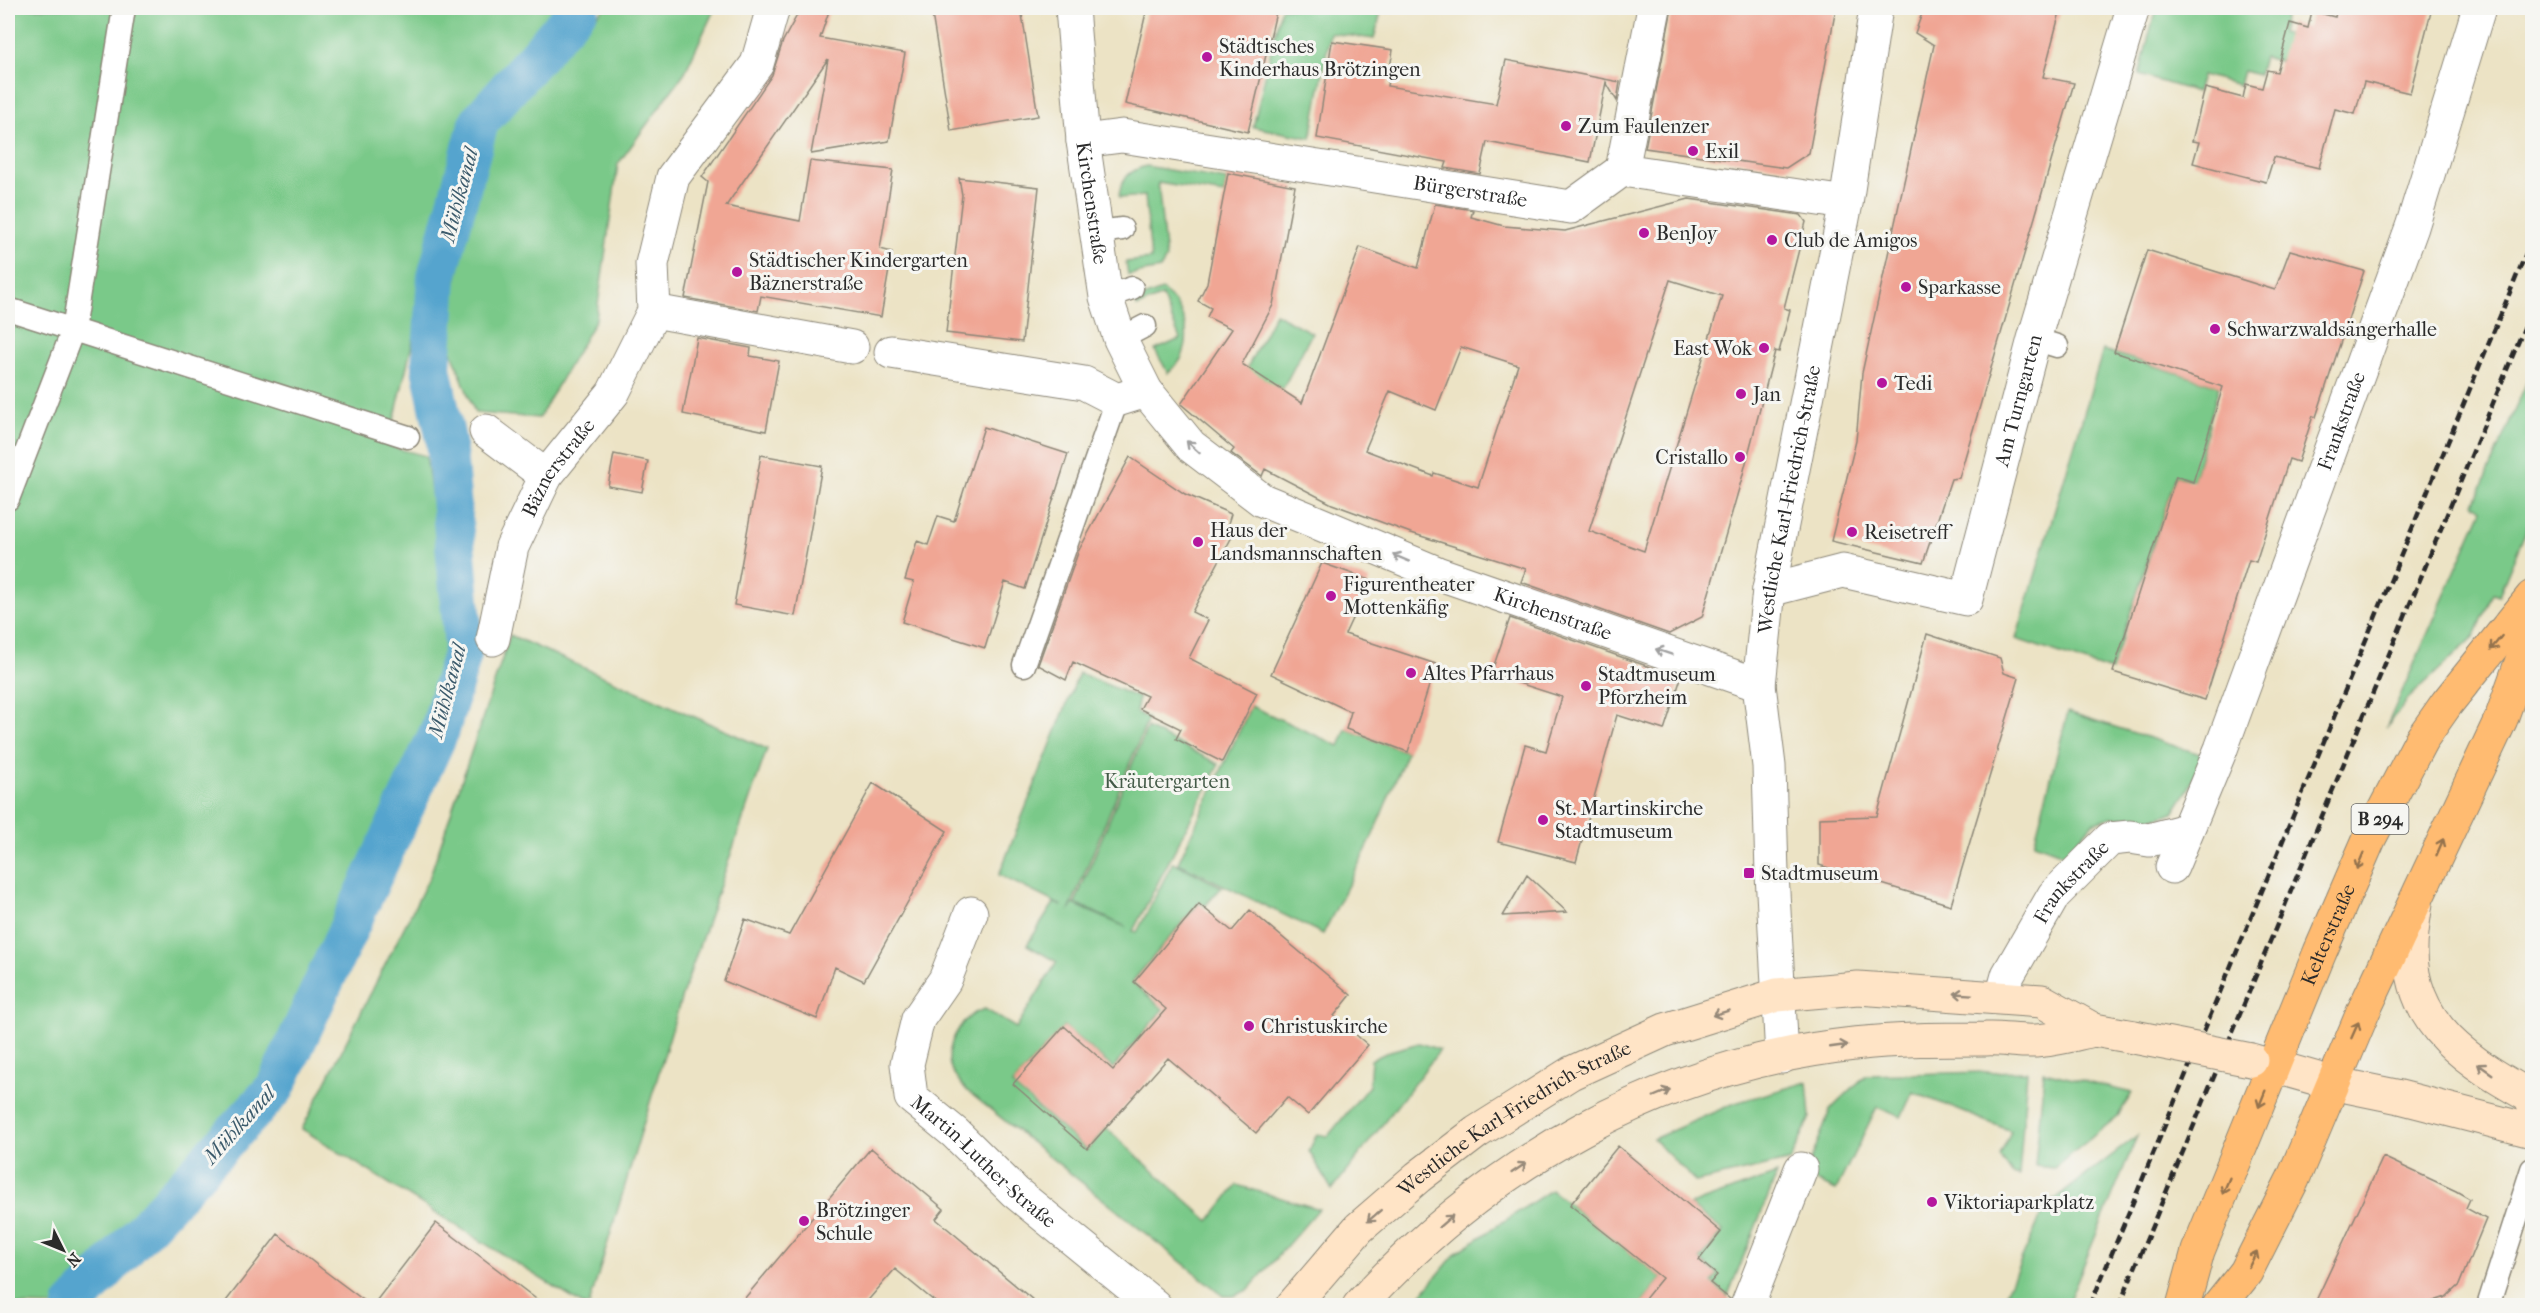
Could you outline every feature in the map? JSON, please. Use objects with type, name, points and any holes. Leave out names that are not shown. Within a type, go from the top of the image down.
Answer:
[{"type":"main road","name":"Kelterstraße","points":[[2183,1305],[2198,1251],[2263,1064],[2370,837],[2421,740],[2447,703],[2532,597]]},
{"type":"main road","points":[[2218,1305],[2246,1272],[2293,1179],[2332,1083],[2417,901],[2451,822],[2501,719],[2532,632]]},
{"type":"main road","points":[[2417,901],[2411,950],[2414,980],[2430,1021],[2454,1046],[2501,1080],[2531,1097],[2532,1102]]},
{"type":"main road","name":"Westliche Karl-Friedrich-Straße","points":[[1293,1305],[1359,1228],[1418,1177],[1516,1106],[1571,1073],[1665,1030],[1777,995],[1858,988],[2042,1001],[2094,1030],[2263,1064],[2532,1131]]},
{"type":"main road","name":"Westliche Karl-Friedrich-Straße","points":[[1359,1305],[1393,1268],[1470,1200],[1555,1143],[1609,1116],[1704,1074],[1856,1044],[1987,1038],[2037,1041],[2094,1030]]},
{"type":"street","name":"Bäznerstraße","points":[[493,639],[512,547],[546,476],[613,393],[654,311],[652,264],[655,204],[757,64],[773,8]]},
{"type":"street","name":"Kirchenstraße","points":[[1072,8],[1083,141],[1110,230],[1119,293],[1133,333],[1132,396]]},
{"type":"street","points":[[1654,8],[1623,170],[1846,203]]},
{"type":"street","name":"Westliche Karl-Friedrich-Straße","points":[[1782,1057],[1777,995],[1769,766],[1759,685],[1769,590],[1846,203],[1876,8]]},
{"type":"street","name":"Am Turngarten","points":[[1769,590],[1842,571],[1966,599],[2045,343],[2133,8]]},
{"type":"street","name":"Frankstraße","points":[[2172,867],[2221,749],[2421,230],[2470,64],[2478,8]]},
{"type":"street","name":"Bürgerstraße","points":[[1083,141],[1122,136],[1571,207],[1623,170]]},
{"type":"street","points":[[654,311],[852,347]]},
{"type":"street","name":"Kirchenstraße","points":[[891,352],[1084,383],[1132,396],[1191,446],[1262,500],[1447,577],[1759,685]]},
{"type":"street","points":[[486,431],[546,476]]},
{"type":"street","name":"Frankstraße","points":[[2002,997],[2008,975],[2054,895],[2110,839],[2130,837],[2149,840],[2187,830]]},
{"type":"street","name":"Martin-Luther-Straße","points":[[971,913],[945,980],[918,1019],[907,1064],[911,1097],[955,1133],[1015,1191],[1155,1305]]},
{"type":"street","points":[[1747,1305],[1801,1169]]},
{"type":"lane","points":[[8,499],[73,330],[124,8]]},
{"type":"lane","points":[[8,309],[408,436]]},
{"type":"lane","points":[[1024,665],[1132,396]]},
{"type":"lane","points":[[2488,1305],[2532,1168]]},
{"type":"green space","points":[[8,8],[559,8],[467,112],[388,446],[426,456],[454,652],[269,1081],[60,1306],[8,1305]]},
{"type":"green space","points":[[604,8],[715,8],[685,72],[618,164],[596,319],[539,418],[475,413],[444,331],[493,129]]},
{"type":"green space","points":[[1281,8],[1382,8],[1374,39],[1330,33],[1311,138],[1253,127]]},
{"type":"green space","points":[[2156,8],[2288,8],[2281,33],[2297,37],[2289,64],[2264,57],[2259,75],[2243,71],[2239,85],[2202,75],[2197,92],[2139,75]]},
{"type":"green space","points":[[1146,166],[1227,180],[1224,194],[1158,183],[1166,259],[1160,269],[1128,275],[1126,262],[1151,259],[1145,196],[1119,198],[1121,186],[1126,177]]},
{"type":"green space","points":[[1162,290],[1170,296],[1181,312],[1186,331],[1185,350],[1177,365],[1168,373],[1155,350],[1180,339],[1162,296],[1137,307],[1135,300]]},
{"type":"green space","points":[[1275,313],[1312,333],[1282,390],[1276,385],[1269,397],[1239,384]]},
{"type":"green space","points":[[2103,350],[2219,386],[2194,480],[2176,476],[2111,671],[2016,639]]},
{"type":"green space","points":[[2532,370],[2532,516],[2499,595],[2493,593],[2475,636],[2410,697],[2386,728],[2482,510],[2474,504]]},
{"type":"green space","points":[[510,635],[767,749],[681,999],[589,1305],[583,1305],[302,1129],[430,876]]},
{"type":"green space","name":"Kräutergarten","points":[[1079,673],[1139,698],[1136,712],[1148,719],[1069,911],[1073,904],[1126,927],[1075,903],[1147,728],[1219,764],[1133,931],[1137,932],[1173,862],[1222,887],[1205,906],[1200,902],[1132,982],[1163,1009],[1113,1068],[1064,1026],[1012,1085],[1087,1150],[1106,1128],[1209,1221],[1237,1185],[1319,1209],[1248,1290],[1234,1296],[1224,1296],[965,1089],[949,1064],[952,1043],[964,1022],[985,1009],[1016,1028],[1057,962],[1027,945],[1054,903],[1062,906],[999,875]]},
{"type":"green space","points":[[1251,706],[1339,746],[1346,729],[1407,752],[1370,842],[1323,934],[1178,863]]},
{"type":"green space","points":[[2068,712],[2203,755],[2189,788],[2173,813],[2151,819],[2112,817],[2093,823],[2066,855],[2034,843]]},
{"type":"green space","points":[[1419,1043],[1440,1050],[1332,1190],[1309,1151],[1317,1134],[1328,1136],[1369,1086],[1371,1060],[1390,1051]]},
{"type":"green space","points":[[2027,1071],[2019,1176],[2012,1174],[2000,1156],[2011,1131],[1913,1092],[1901,1117],[1877,1107],[1836,1190],[1805,1176],[1830,1110],[1866,1075]]},
{"type":"green space","points":[[2044,1072],[2132,1093],[2118,1116],[2054,1168],[2035,1166]]},
{"type":"green space","points":[[1807,1082],[1810,1117],[1791,1160],[1696,1182],[1653,1139],[1735,1103]]},
{"type":"green space","points":[[2137,1136],[2067,1305],[2001,1305],[2045,1207]]},
{"type":"green space","points":[[1777,1174],[1728,1296],[1712,1283],[1718,1274],[1700,1260],[1723,1231],[1690,1205]]},
{"type":"green space","points":[[1551,1190],[1662,1278],[1640,1305],[1412,1306],[1456,1253]]},
{"type":"building","points":[[801,8],[830,8],[820,38],[905,53],[889,141],[811,154],[828,59],[726,206],[800,221],[810,161],[893,170],[880,249],[892,252],[881,317],[761,296],[758,311],[685,298],[708,182],[702,177],[772,75],[783,41]]},
{"type":"building","points":[[931,8],[1021,8],[1038,116],[951,131]]},
{"type":"building","points":[[1147,8],[1277,8],[1248,132],[1125,104]]},
{"type":"building","points":[[1672,8],[1836,8],[1809,153],[1786,168],[1645,148]]},
{"type":"building","points":[[1924,8],[2061,8],[2043,77],[2074,83],[1959,478],[1951,479],[1923,563],[1831,541],[1856,441],[1862,373],[1934,45],[1915,33]]},
{"type":"building","points":[[2337,8],[2432,8],[2410,93],[2364,82],[2355,114],[2335,109],[2319,168],[2274,157],[2266,182],[2193,163],[2199,142],[2192,141],[2205,88],[2243,98],[2246,84],[2262,88],[2267,70],[2277,72],[2290,23],[2308,28],[2312,11],[2335,17]]},
{"type":"building","points":[[1332,41],[1393,50],[1387,86],[1496,104],[1506,60],[1620,82],[1617,101],[1606,82],[1590,162],[1487,142],[1480,174],[1445,168],[1447,162],[1317,138]]},
{"type":"building","points":[[1228,173],[1295,186],[1273,305],[1242,364],[1302,403],[1360,247],[1418,268],[1435,204],[1473,210],[1471,217],[1504,226],[1565,231],[1689,199],[1801,215],[1806,222],[1784,308],[1790,310],[1779,352],[1775,351],[1702,617],[1669,634],[1521,582],[1526,569],[1408,532],[1332,504],[1265,469],[1262,476],[1231,453],[1234,449],[1181,404],[1232,329],[1207,317],[1211,308],[1198,301],[1207,283]],"holes":[[[1670,280],[1722,296],[1644,551],[1589,531]],[[1461,347],[1518,365],[1478,487],[1434,473],[1433,476],[1365,450],[1390,391],[1436,410]]]},
{"type":"building","points":[[959,178],[1039,187],[1022,342],[946,333],[962,195]]},
{"type":"building","points":[[2147,250],[2275,290],[2290,250],[2364,271],[2316,417],[2313,416],[2298,462],[2289,459],[2256,562],[2249,560],[2205,700],[2113,672],[2176,476],[2193,482],[2223,387],[2114,352]]},
{"type":"building","points":[[697,338],[751,348],[750,356],[779,361],[766,431],[683,414]]},
{"type":"building","points":[[984,427],[1068,454],[1025,589],[1005,582],[985,648],[902,622],[914,582],[905,580],[917,541],[928,545],[938,516],[954,521]]},
{"type":"building","points":[[614,454],[648,461],[642,492],[608,486]]},
{"type":"building","points":[[761,455],[822,466],[795,616],[734,605]]},
{"type":"building","points":[[1130,457],[1185,494],[1231,514],[1226,530],[1234,533],[1192,612],[1208,620],[1189,658],[1257,693],[1222,762],[1176,739],[1181,729],[1140,709],[1147,696],[1073,662],[1066,680],[1038,665],[1079,550]]},
{"type":"building","points":[[1322,563],[1370,580],[1345,634],[1436,664],[1408,752],[1346,729],[1351,712],[1271,674]]},
{"type":"building","points":[[1510,618],[1681,678],[1664,730],[1617,715],[1576,862],[1498,842],[1525,745],[1546,751],[1562,697],[1491,674]]},
{"type":"building","points":[[1927,634],[2000,658],[2004,673],[2019,678],[1951,905],[1819,865],[1819,818],[1877,816]]},
{"type":"building","points":[[873,783],[947,831],[864,981],[835,967],[817,1019],[724,981],[745,919],[789,935]]},
{"type":"building","points":[[1527,875],[1567,912],[1503,916]]},
{"type":"building","name":"Christuskirche","points":[[1199,904],[1232,931],[1250,910],[1351,995],[1334,1016],[1368,1045],[1308,1115],[1287,1097],[1256,1133],[1168,1058],[1087,1149],[1013,1084],[1064,1026],[1113,1070],[1166,1009],[1134,982]]},
{"type":"building","points":[[1618,1146],[1721,1232],[1699,1260],[1717,1275],[1710,1283],[1730,1299],[1729,1305],[1640,1305],[1662,1278],[1570,1205]]},
{"type":"building","points":[[871,1148],[944,1209],[936,1219],[1039,1305],[939,1305],[895,1269],[864,1305],[739,1305]]},
{"type":"building","points":[[2383,1157],[2470,1199],[2466,1208],[2486,1219],[2459,1285],[2446,1297],[2422,1305],[2314,1305]]},
{"type":"building","points":[[436,1223],[489,1263],[544,1305],[373,1305]]},
{"type":"building","points":[[278,1234],[322,1269],[370,1305],[223,1305]]},
{"type":"waterway","name":"Mühlkanal","points":[[73,1306],[275,1088],[440,730],[464,647],[446,440],[431,368],[437,277],[479,122],[579,8]]},
{"type":"railway","points":[[2090,1306],[2532,239]]},
{"type":"railway","points":[[2119,1306],[2532,309]]},
{"type":"place","name":"Städtisches Kinderhaus Brötzingen","points":[[1207,57]]},
{"type":"place","name":"Zum Faulenzer","points":[[1566,126]]},
{"type":"place","name":"Exil","points":[[1693,151]]},
{"type":"place","name":"BenJoy","points":[[1644,233]]},
{"type":"place","name":"Club de Amigos","points":[[1772,240]]},
{"type":"place","name":"Städtischer Kindergarten Bäznerstraße","points":[[737,272]]},
{"type":"place","name":"Sparkasse","points":[[1906,287]]},
{"type":"place","name":"Schwarzwaldsängerhalle","points":[[2215,329]]},
{"type":"place","name":"East Wok","points":[[1764,348]]},
{"type":"place","name":"Tedi","points":[[1882,383]]},
{"type":"place","name":"Jan","points":[[1741,394]]},
{"type":"place","name":"Cristallo","points":[[1740,457]]},
{"type":"place","name":"Reisetreff","points":[[1852,532]]},
{"type":"place","name":"Haus der Landsmannschaften","points":[[1198,542]]},
{"type":"place","name":"Figurentheater Mottenkäfig","points":[[1331,596]]},
{"type":"place","name":"Altes Pfarrhaus","points":[[1411,673]]},
{"type":"place","name":"Stadtmuseum Pforzheim","points":[[1586,686]]},
{"type":"place","name":"St. Martinskirche Stadtmuseum","points":[[1543,820]]},
{"type":"place","name":"Stadtmuseum","points":[[1749,873]]},
{"type":"place","name":"Christuskirche","points":[[1249,1026]]},
{"type":"place","name":"Viktoriaparkplatz","points":[[1932,1202]]},
{"type":"place","name":"Brötzinger Schule","points":[[804,1221]]}]
